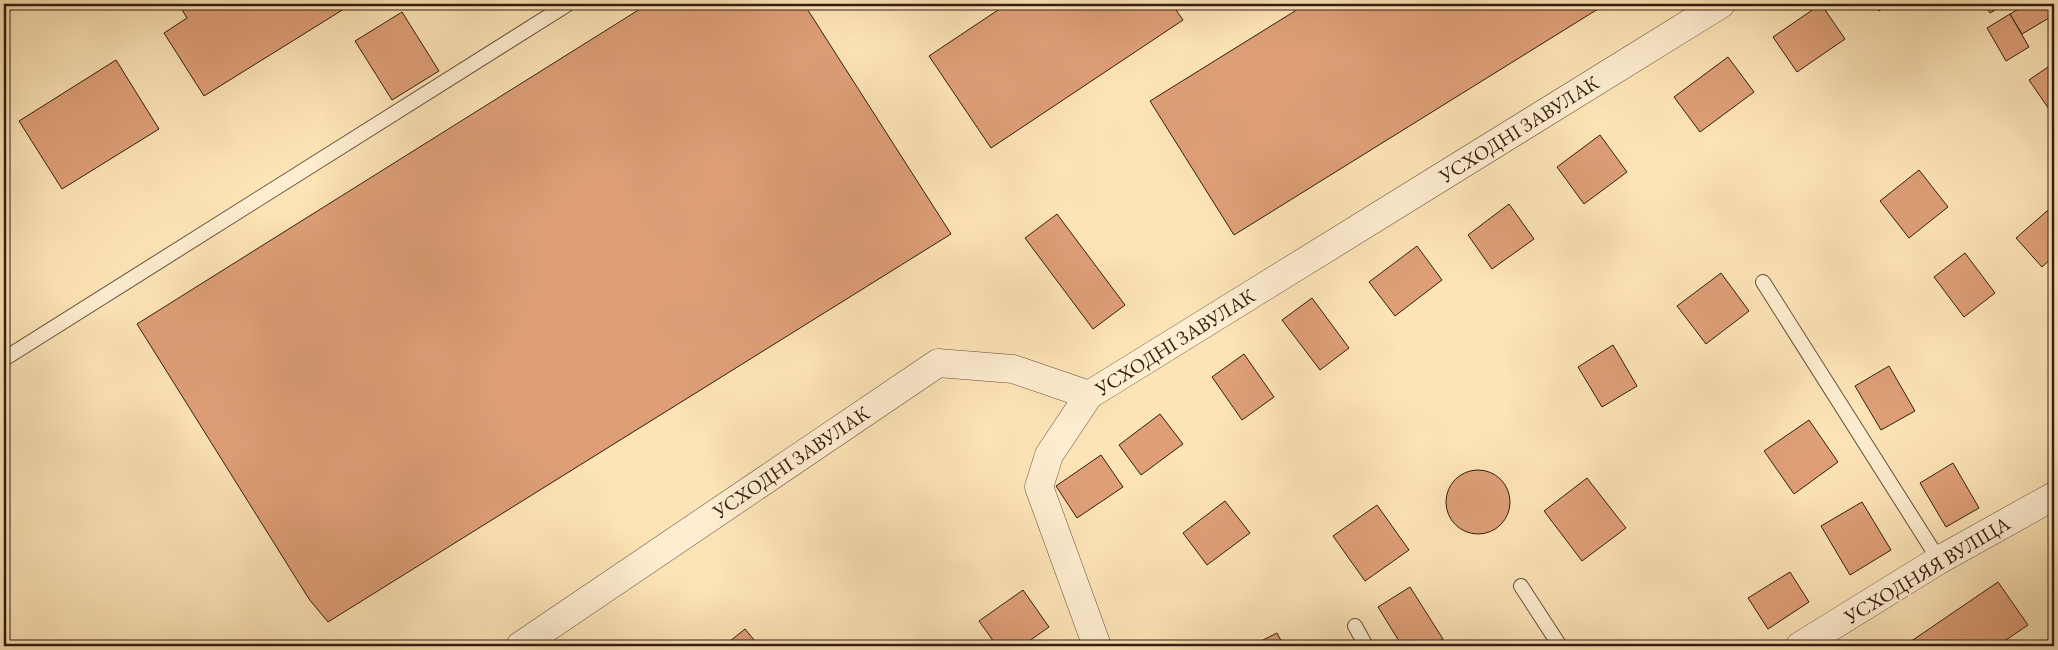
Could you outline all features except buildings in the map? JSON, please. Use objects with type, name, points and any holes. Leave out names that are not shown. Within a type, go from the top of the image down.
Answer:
[{"type":"street","name":"УСХОДНІ ЗАВУЛАК","points":[[520,646],[938,363],[1013,369],[1090,396],[1721,4]]},
{"type":"street","points":[[1090,396],[1050,455],[1039,487],[1097,646]]},
{"type":"street","name":"УСХОДНЯЯ ВУЛІЦА","points":[[1800,646],[1939,560],[2054,496]]},
{"type":"lane","points":[[4,359],[568,4]]},
{"type":"lane","points":[[1763,282],[1939,560]]},
{"type":"lane","points":[[1521,586],[1560,646]]},
{"type":"lane","points":[[1354,626],[1366,646]]}]
